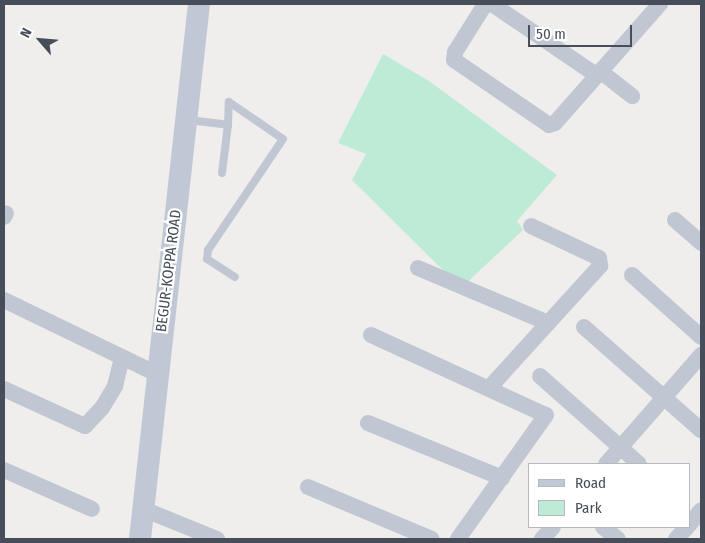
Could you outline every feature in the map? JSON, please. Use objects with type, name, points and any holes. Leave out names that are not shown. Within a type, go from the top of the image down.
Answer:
[{"type":"main road","name":"BEGUR-KOPPA ROAD","points":[[140,539],[199,4]]},
{"type":"street","points":[[632,96],[598,73],[491,4],[484,6],[455,52],[458,65],[549,125],[555,123],[598,73],[660,4]]},
{"type":"street","points":[[675,220],[701,243]]},
{"type":"street","points":[[490,387],[601,262],[599,258],[531,226]]},
{"type":"street","points":[[418,268],[548,322]]},
{"type":"street","points":[[632,275],[701,336]]},
{"type":"street","points":[[4,300],[157,374]]},
{"type":"street","points":[[584,327],[701,430]]},
{"type":"street","points":[[371,335],[490,387],[546,415],[458,539]]},
{"type":"street","points":[[607,463],[701,355]]},
{"type":"street","points":[[4,389],[85,426],[102,408],[115,386],[122,358]]},
{"type":"street","points":[[540,376],[638,463]]},
{"type":"street","points":[[368,423],[502,478]]},
{"type":"street","points":[[4,470],[92,509]]},
{"type":"street","points":[[308,487],[432,539]]},
{"type":"street","points":[[143,509],[217,539]]},
{"type":"street","points":[[542,539],[552,528]]},
{"type":"street","points":[[604,528],[618,539]]},
{"type":"street","points":[[676,539],[685,528]]},
{"type":"lane","points":[[222,173],[230,102],[283,139],[208,250],[207,259],[235,278]]},
{"type":"lane","points":[[187,120],[228,125]]},
{"type":"green space","points":[[383,54],[429,81],[557,175],[517,221],[523,230],[461,288],[352,180],[366,154],[338,143]]}]
